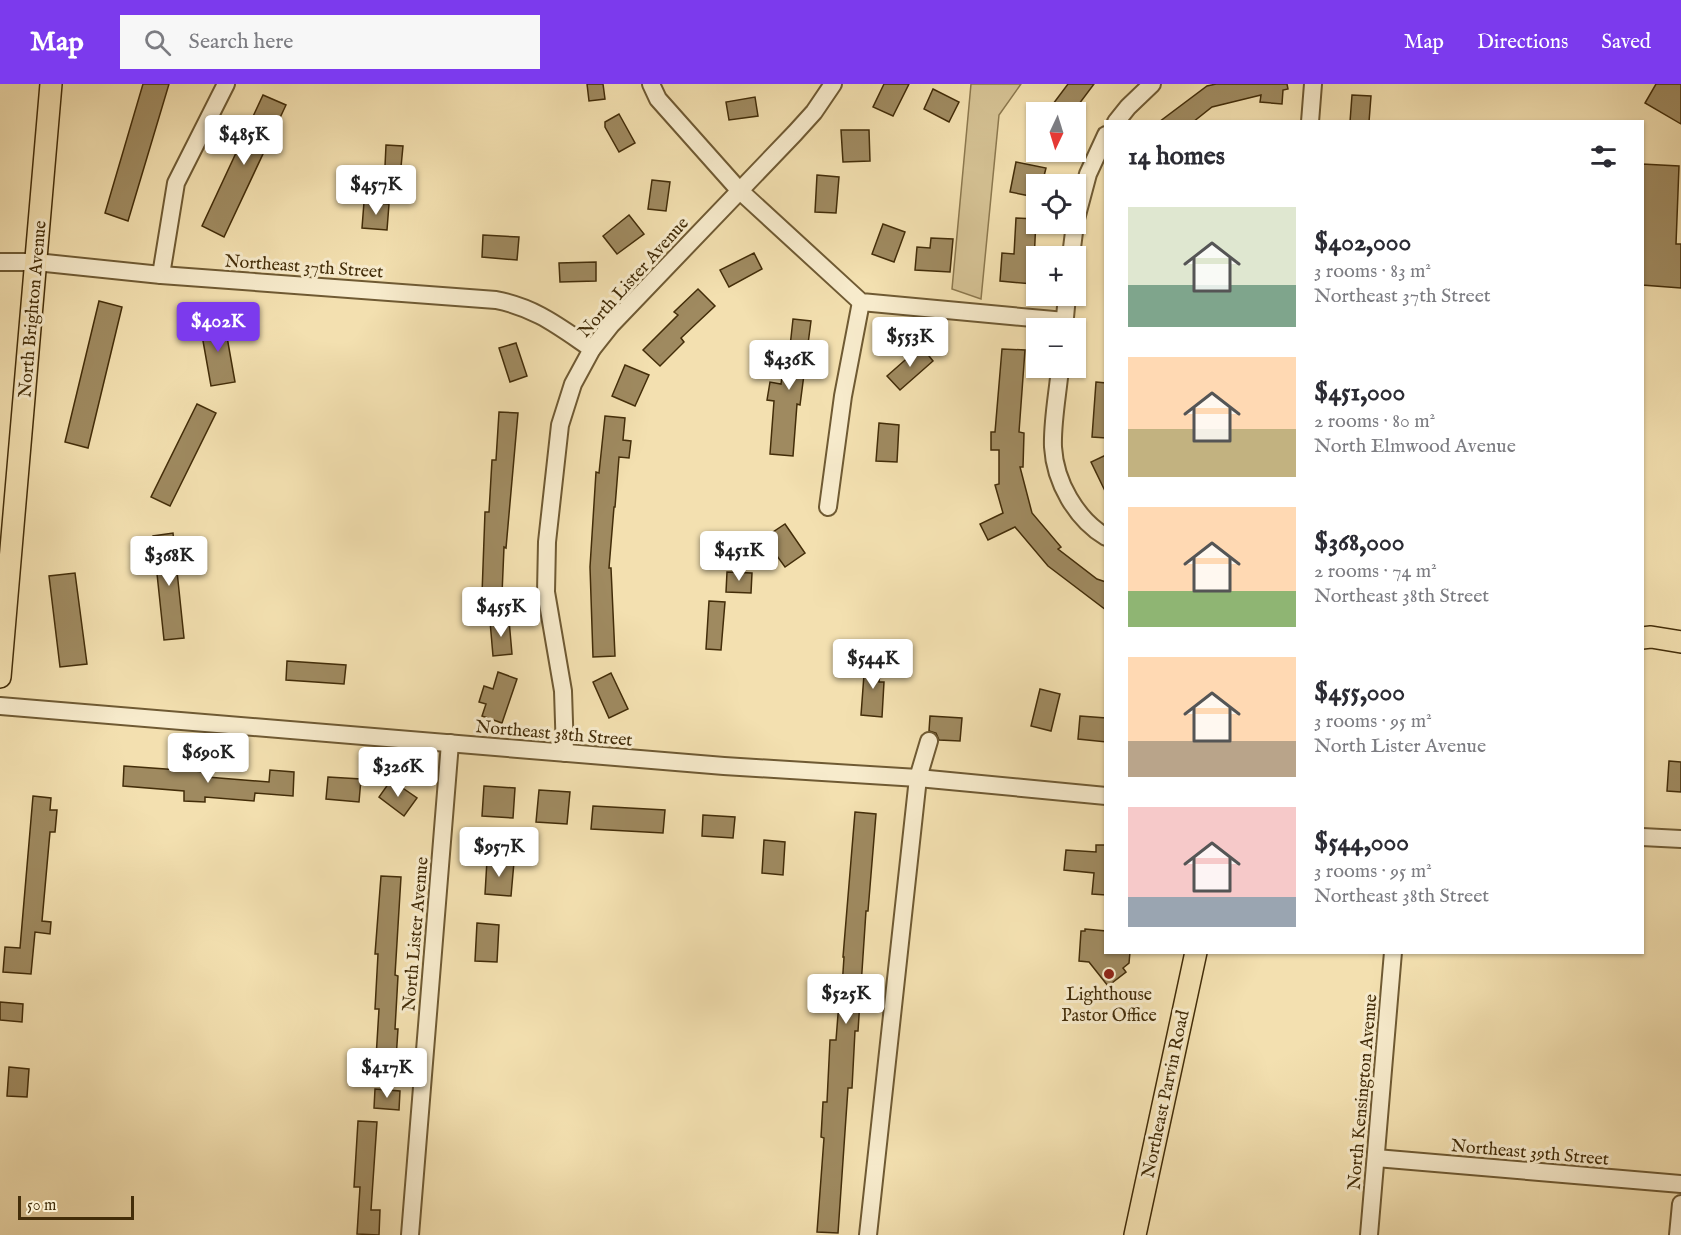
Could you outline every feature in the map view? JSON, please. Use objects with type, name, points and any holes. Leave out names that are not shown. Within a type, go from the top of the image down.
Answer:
[{"type":"main road","name":"North Brighton Avenue","points":[[0,677],[51,84]]},
{"type":"main road","points":[[1644,638],[1681,642]]},
{"type":"main road","name":"Northeast Parvin Road","points":[[1135,1235],[1196,954]]},
{"type":"street","points":[[161,275],[176,183],[226,84]]},
{"type":"street","points":[[651,84],[658,99],[739,190],[861,302],[1026,321]]},
{"type":"street","name":"North Lister Avenue","points":[[565,753],[562,691],[546,592],[547,542],[560,425],[573,384],[592,349],[634,299],[659,276],[807,119],[833,84]]},
{"type":"street","points":[[1118,120],[1152,84]]},
{"type":"street","points":[[1310,120],[1313,84]]},
{"type":"street","points":[[1086,182],[1104,139]]},
{"type":"street","name":"Northeast 37th Street","points":[[0,262],[36,262],[161,275],[496,300],[520,305],[545,317],[592,349]]},
{"type":"street","points":[[828,507],[843,396],[861,302]]},
{"type":"street","points":[[1059,378],[1053,446],[1056,468],[1074,508],[1094,530],[1104,536]]},
{"type":"street","name":"Northeast 38th Street","points":[[0,706],[724,766],[918,778],[1104,796]]},
{"type":"street","points":[[868,1235],[918,778],[929,741]]},
{"type":"street","name":"North Lister Avenue","points":[[410,1235],[450,743]]},
{"type":"street","points":[[1644,837],[1681,839]]},
{"type":"street","name":"North Kensington Avenue","points":[[1370,1235],[1393,954]]},
{"type":"street","name":"Northeast 39th Street","points":[[1376,1158],[1681,1184]]},
{"type":"street","points":[[1678,1235],[1681,1204]]},
{"type":"shaded area","points":[[971,84],[1021,84],[999,115],[981,299],[952,289]]},
{"type":"building","points":[[143,84],[169,84],[128,221],[105,213]]},
{"type":"building","points":[[587,84],[603,84],[605,99],[589,101]]},
{"type":"building","points":[[884,84],[909,84],[893,116],[873,107]]},
{"type":"building","points":[[1068,84],[1094,84],[1080,102],[1054,102]]},
{"type":"building","points":[[1287,84],[1288,89],[1283,90],[1282,104],[1260,102],[1261,95],[1212,107],[1196,120],[1162,120],[1207,86]]},
{"type":"building","points":[[1656,84],[1681,84],[1681,124],[1645,103]]},
{"type":"building","points":[[933,89],[959,102],[949,122],[924,109]]},
{"type":"building","points":[[263,95],[286,105],[224,237],[202,226]]},
{"type":"building","points":[[1352,95],[1371,96],[1369,120],[1350,120]]},
{"type":"building","points":[[755,97],[758,116],[729,120],[726,102]]},
{"type":"building","points":[[619,114],[635,143],[619,152],[605,127],[605,122]]},
{"type":"building","points":[[841,130],[869,130],[870,161],[843,162]]},
{"type":"building","points":[[386,145],[403,146],[401,167],[385,166]]},
{"type":"building","points":[[1016,162],[1046,168],[1044,174],[1026,174],[1026,195],[1010,192]]},
{"type":"building","points":[[1644,164],[1679,166],[1676,244],[1681,244],[1681,288],[1644,285]]},
{"type":"building","points":[[817,175],[839,177],[836,213],[815,212]]},
{"type":"building","points":[[652,180],[670,182],[666,211],[648,209]]},
{"type":"building","points":[[364,202],[389,204],[387,230],[362,228]]},
{"type":"building","points":[[629,215],[644,234],[617,254],[603,236]]},
{"type":"building","points":[[1016,218],[1026,218],[1026,234],[1035,234],[1035,246],[1026,246],[1026,283],[1000,281],[1002,253],[1014,254]]},
{"type":"building","points":[[883,224],[905,232],[894,262],[872,254]]},
{"type":"building","points":[[483,235],[519,237],[517,260],[482,257]]},
{"type":"building","points":[[931,238],[953,239],[950,272],[915,270],[917,247],[930,248]]},
{"type":"building","points":[[754,253],[762,269],[729,287],[720,270]]},
{"type":"building","points":[[596,262],[596,281],[560,282],[559,263]]},
{"type":"building","points":[[698,289],[715,306],[681,338],[684,342],[660,366],[643,350],[678,315],[674,312]]},
{"type":"building","points":[[99,301],[122,307],[88,448],[65,442]]},
{"type":"building","points":[[793,319],[811,321],[800,405],[797,404],[793,456],[770,454],[774,401],[767,400],[770,382],[781,384],[785,356],[789,356]]},
{"type":"building","points":[[224,320],[235,382],[211,386],[200,324]]},
{"type":"building","points":[[516,343],[527,376],[510,382],[499,348]]},
{"type":"building","points":[[921,346],[933,361],[900,390],[887,376]]},
{"type":"building","points":[[1002,349],[1025,350],[1019,432],[1024,433],[1023,467],[1020,467],[1032,513],[1061,547],[1058,549],[1097,579],[1104,581],[1104,608],[1048,566],[1015,527],[988,540],[980,524],[1003,513],[995,485],[999,484],[999,450],[991,450],[991,432],[995,432]]},
{"type":"building","points":[[625,365],[649,375],[635,406],[612,396]]},
{"type":"building","points":[[1096,382],[1104,383],[1104,438],[1092,437]]},
{"type":"building","points":[[197,404],[216,413],[170,506],[151,497]]},
{"type":"building","points":[[499,412],[518,413],[506,548],[504,547],[502,594],[482,594],[485,512],[489,512],[492,460],[496,460]]},
{"type":"building","points":[[605,416],[625,418],[623,440],[631,441],[629,458],[619,457],[609,568],[611,568],[615,656],[593,657],[590,567],[596,472],[599,473]]},
{"type":"building","points":[[879,423],[899,425],[897,462],[876,461]]},
{"type":"building","points":[[1104,456],[1104,489],[1091,462]]},
{"type":"building","points":[[785,524],[805,553],[785,567],[764,538]]},
{"type":"building","points":[[173,533],[184,638],[164,640],[153,536]]},
{"type":"building","points":[[727,572],[752,573],[751,593],[726,592]]},
{"type":"building","points":[[75,573],[87,664],[60,667],[49,576]]},
{"type":"building","points":[[709,601],[725,602],[721,650],[706,649]]},
{"type":"building","points":[[509,620],[512,654],[493,656],[490,621]]},
{"type":"building","points":[[287,661],[346,665],[344,684],[286,680]]},
{"type":"building","points":[[865,661],[881,662],[879,682],[884,682],[882,717],[861,715]]},
{"type":"building","points":[[498,672],[517,679],[502,723],[482,716],[486,704],[479,702],[484,686],[493,689]]},
{"type":"building","points":[[611,673],[628,709],[609,718],[593,682]]},
{"type":"building","points":[[1040,689],[1060,694],[1051,731],[1031,726]]},
{"type":"building","points":[[930,716],[962,718],[960,741],[939,740],[936,733],[929,731]]},
{"type":"building","points":[[1080,716],[1104,718],[1104,742],[1078,739]]},
{"type":"building","points":[[1669,761],[1681,762],[1681,792],[1667,791]]},
{"type":"building","points":[[124,766],[207,772],[207,777],[269,782],[270,770],[294,772],[293,796],[255,793],[254,801],[205,797],[205,802],[184,801],[184,791],[123,786]]},
{"type":"building","points":[[328,777],[361,779],[359,802],[326,799]]},
{"type":"building","points":[[391,780],[417,798],[404,816],[379,797]]},
{"type":"building","points":[[484,786],[515,788],[513,818],[482,816]]},
{"type":"building","points":[[539,790],[570,792],[567,824],[536,822]]},
{"type":"building","points":[[33,796],[51,798],[50,810],[57,810],[55,832],[50,832],[42,921],[51,922],[50,934],[35,932],[31,974],[3,972],[5,947],[20,948]]},
{"type":"building","points":[[593,806],[665,810],[663,833],[591,829]]},
{"type":"building","points":[[855,812],[876,814],[868,911],[866,911],[858,1031],[855,1031],[852,1088],[848,1088],[838,1233],[817,1232],[824,1138],[821,1137],[823,1102],[827,1102],[830,1040],[836,1040],[839,1002],[841,1002]]},
{"type":"building","points":[[703,815],[735,817],[733,838],[702,836]]},
{"type":"building","points":[[764,840],[785,842],[783,875],[762,873]]},
{"type":"building","points":[[1096,845],[1104,845],[1104,895],[1092,894],[1094,873],[1064,870],[1066,850],[1096,852]]},
{"type":"building","points":[[487,860],[514,862],[511,896],[485,894]]},
{"type":"building","points":[[381,876],[401,877],[395,975],[398,976],[396,1059],[376,1058],[379,1009],[375,1009],[378,954],[375,954]]},
{"type":"building","points":[[477,923],[499,925],[497,962],[475,961]]},
{"type":"building","points":[[1085,929],[1104,931],[1104,954],[1130,954],[1129,963],[1123,968],[1126,972],[1108,986],[1089,962],[1079,961],[1081,931]]},
{"type":"building","points":[[0,1002],[23,1004],[22,1022],[0,1020]]},
{"type":"building","points":[[9,1067],[29,1069],[27,1097],[7,1096]]},
{"type":"building","points":[[375,1089],[400,1091],[399,1110],[374,1108]]},
{"type":"building","points":[[358,1121],[377,1122],[371,1210],[380,1210],[379,1235],[357,1234],[360,1187],[354,1187]]},
{"type":"place","name":"Lighthouse Pastor Office","points":[[1109,974]]}]
